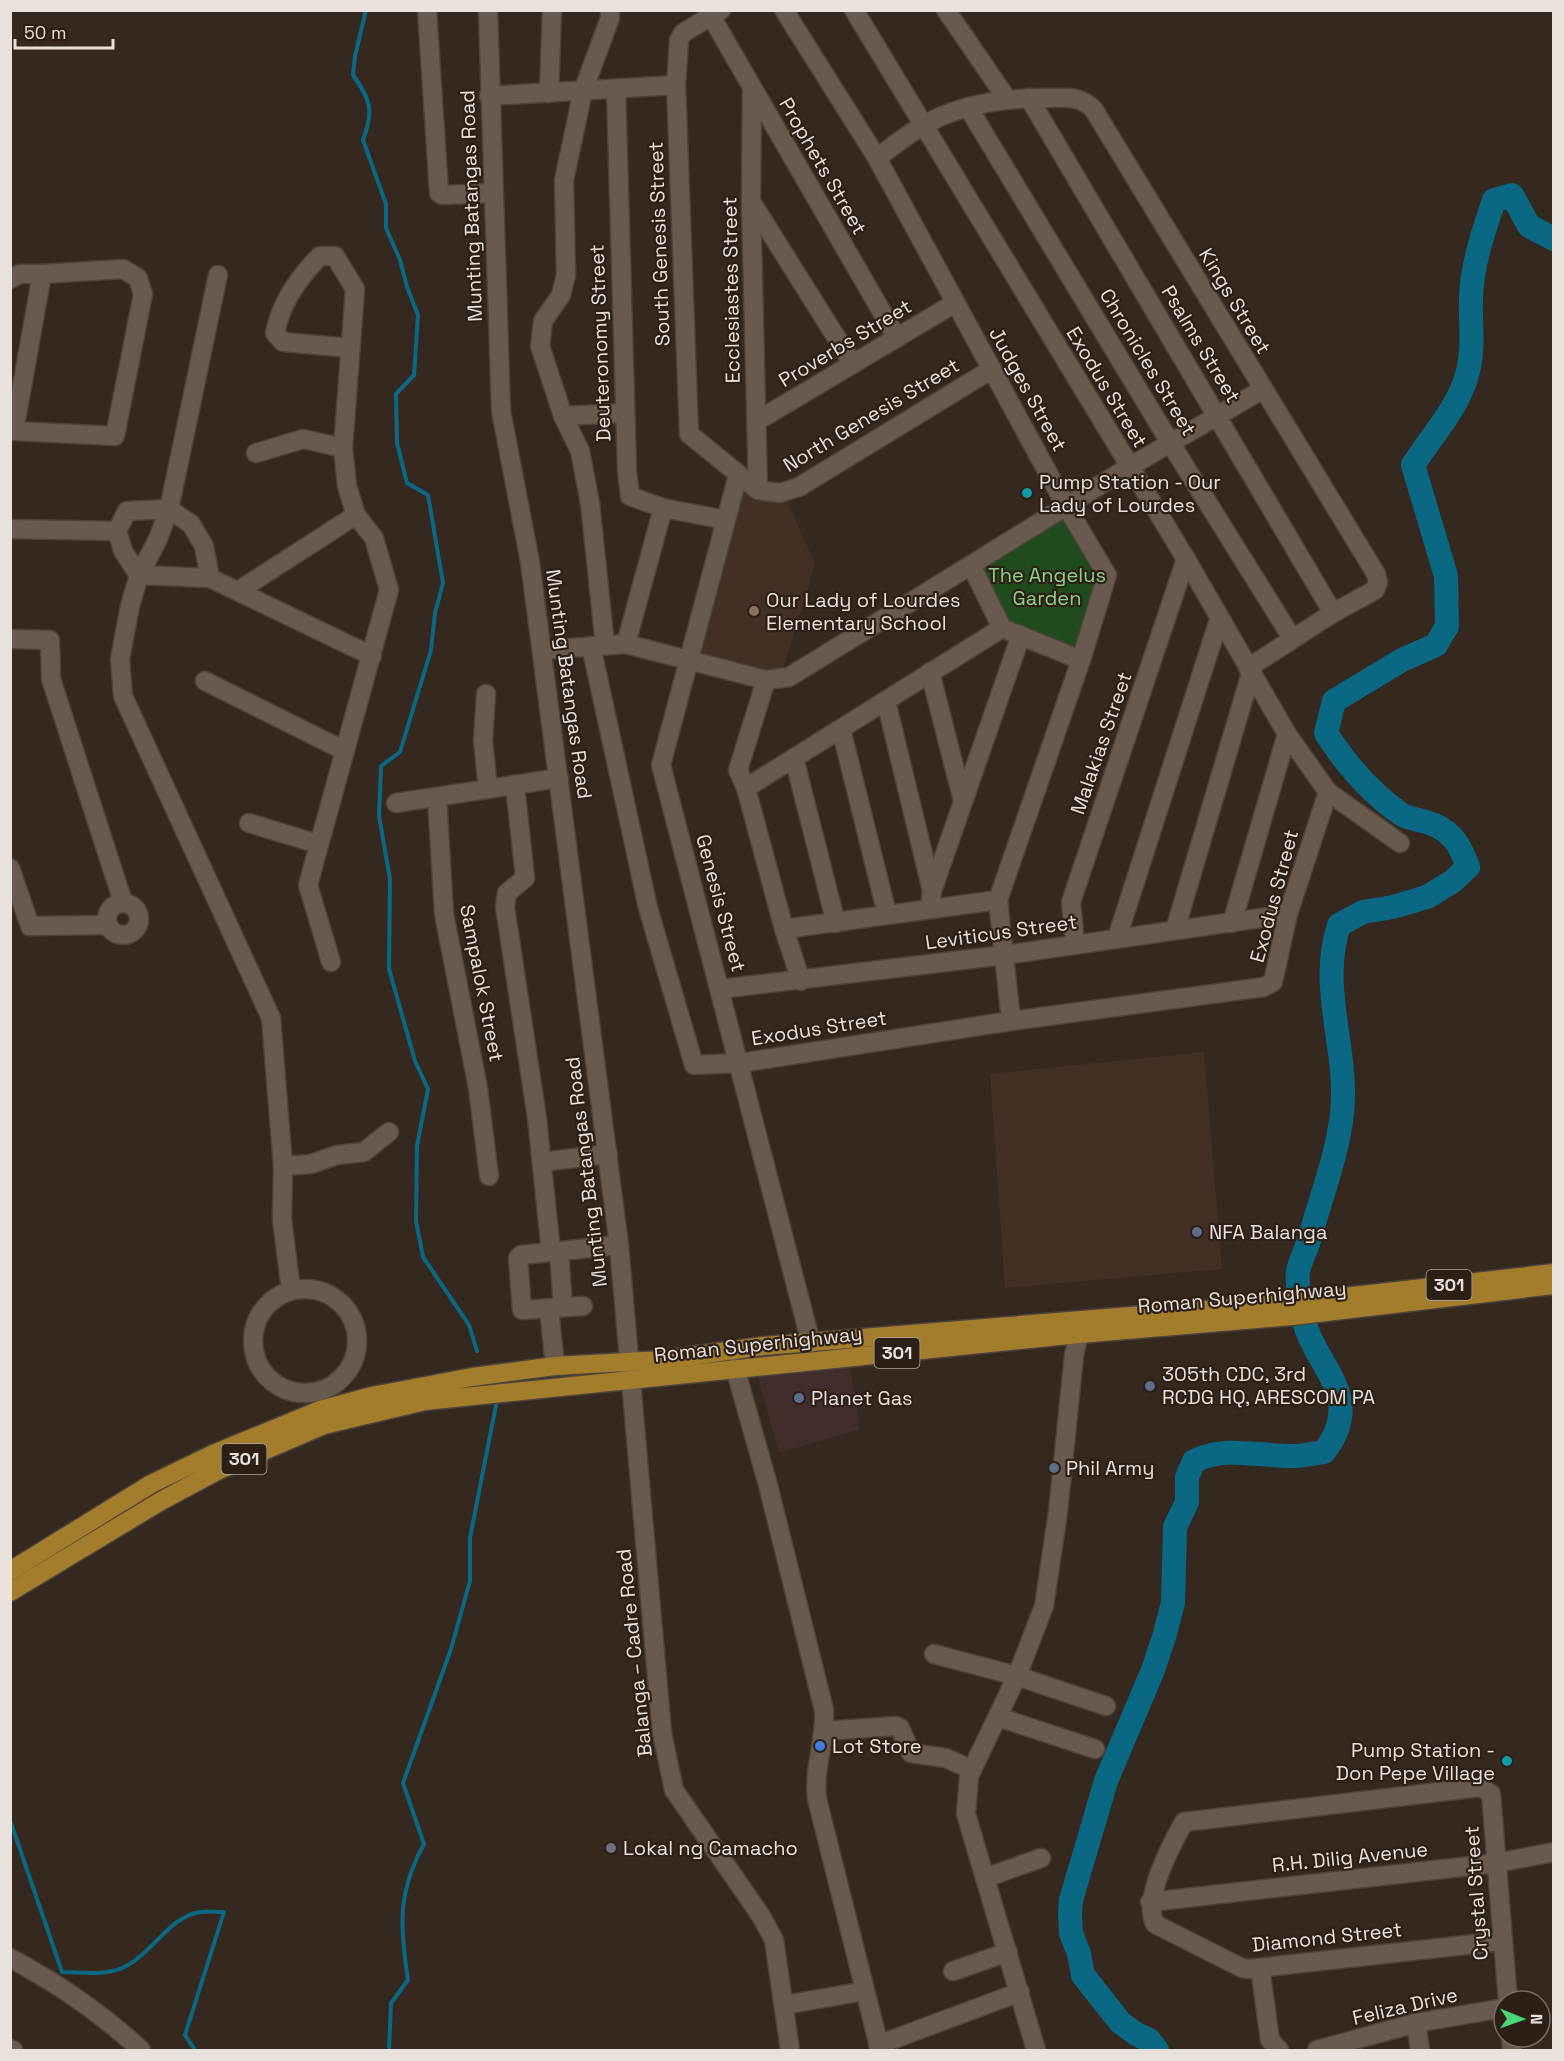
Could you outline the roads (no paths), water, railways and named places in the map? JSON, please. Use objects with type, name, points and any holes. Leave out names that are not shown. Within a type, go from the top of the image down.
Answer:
[{"type":"main road","name":"Roman Superhighway","points":[[1345,1304],[1554,1273]]},
{"type":"main road","name":"Roman Superhighway","points":[[10,1571],[151,1484],[316,1402],[555,1366],[630,1371],[735,1368],[1079,1334],[1345,1304],[1554,1286]]},
{"type":"main road","name":"Roman Superhighway","points":[[10,1592],[219,1470],[324,1425],[425,1401],[812,1343],[1291,1310]]},
{"type":"street","points":[[427,10],[439,193],[442,195],[492,193]]},
{"type":"street","name":"Munting Batangas Road","points":[[488,10],[492,193],[501,411],[530,562],[542,650],[608,1154],[630,1371]]},
{"type":"street","points":[[549,93],[552,10]]},
{"type":"street","name":"Exodus Street","points":[[610,10],[610,18],[583,91],[564,180],[566,275],[561,295],[543,321],[540,346],[563,416],[580,452],[590,503],[598,646],[648,908],[694,1065],[700,1067],[740,1063],[1011,1021],[1264,987],[1273,982],[1278,971],[1288,914],[1328,792],[1287,734],[1219,620],[1186,559],[855,10]]},
{"type":"street","name":"Judges Street","points":[[784,10],[877,158],[1066,507],[1107,574],[1081,660],[998,900],[1011,1021]]},
{"type":"street","points":[[946,10],[1007,99]]},
{"type":"street","name":"South Genesis Street","points":[[716,13],[682,33],[679,40],[676,85],[689,434],[738,475]]},
{"type":"street","name":"Prophets Street","points":[[716,13],[752,89],[897,338]]},
{"type":"street","points":[[489,96],[676,85]]},
{"type":"street","name":"Deuteronomy Street","points":[[616,89],[625,413],[630,496],[663,508],[726,520]]},
{"type":"street","name":"Ecclesiastes Street","points":[[752,89],[751,202],[758,490]]},
{"type":"street","name":"Psalms Street","points":[[1029,98],[1333,613]]},
{"type":"street","name":"Kings Street","points":[[877,158],[923,125],[968,107],[1007,99],[1075,98],[1087,103],[1094,110],[1262,390],[1376,574],[1378,582],[1375,590],[1292,638],[1250,670]]},
{"type":"street","name":"Chronicles Street","points":[[968,107],[1171,444],[1292,638]]},
{"type":"street","points":[[751,202],[853,364]]},
{"type":"street","points":[[331,962],[308,885],[389,590],[374,538],[356,514],[347,486],[343,448],[355,290],[335,256],[320,256],[299,276],[279,315],[275,333],[283,342],[350,348]]},
{"type":"street","points":[[10,279],[20,274],[123,269],[138,278],[143,294],[115,436],[12,430],[42,274]]},
{"type":"street","points":[[218,275],[169,508],[158,539],[139,575],[120,658],[123,696],[271,1018],[283,1166],[282,1219],[291,1290]]},
{"type":"street","name":"Proverbs Street","points":[[757,421],[955,303]]},
{"type":"street","name":"North Genesis Street","points":[[758,490],[780,493],[799,487],[992,369]]},
{"type":"street","points":[[542,650],[627,644],[766,680],[789,676],[1129,467],[1262,390]]},
{"type":"street","points":[[563,416],[625,413]]},
{"type":"street","points":[[256,453],[303,440],[343,448]]},
{"type":"street","points":[[738,475],[758,490]]},
{"type":"street","name":"Genesis Street","points":[[738,475],[661,765],[812,1343]]},
{"type":"street","points":[[139,575],[123,551],[117,531],[127,511],[169,508],[190,524],[204,546],[210,578]]},
{"type":"street","points":[[627,644],[663,508]]},
{"type":"street","points":[[238,591],[356,514]]},
{"type":"street","points":[[10,529],[117,531]]},
{"type":"street","name":"Malakias Street","points":[[1075,944],[1071,902],[1186,559]]},
{"type":"street","points":[[971,565],[1002,628],[1081,660]]},
{"type":"street","points":[[139,575],[210,578],[372,656]]},
{"type":"street","points":[[1117,938],[1219,620]]},
{"type":"street","points":[[746,788],[1002,628]]},
{"type":"street","points":[[931,900],[1021,635]]},
{"type":"street","points":[[10,639],[50,640],[51,679],[123,902]]},
{"type":"street","points":[[1175,930],[1250,670]]},
{"type":"street","points":[[930,672],[963,801]]},
{"type":"street","points":[[766,680],[738,770],[746,788],[784,929],[801,981]]},
{"type":"street","points":[[205,681],[345,751]]},
{"type":"street","points":[[486,694],[483,740],[488,789]]},
{"type":"street","points":[[886,701],[931,900]]},
{"type":"street","points":[[841,729],[888,914]]},
{"type":"street","points":[[1232,923],[1287,734]]},
{"type":"street","points":[[794,758],[836,923]]},
{"type":"street","points":[[396,803],[559,778]]},
{"type":"street","points":[[515,785],[525,878],[507,893],[505,907],[555,1252],[555,1366]]},
{"type":"street","points":[[1328,792],[1401,843]]},
{"type":"street","name":"Sampalok Street","points":[[437,797],[444,914],[478,1088],[489,1176]]},
{"type":"street","points":[[249,823],[318,844]]},
{"type":"street","points":[[10,868],[30,926],[108,925]]},
{"type":"street","points":[[784,929],[888,914],[931,900],[998,900]]},
{"type":"street","points":[[123,902],[131,904],[138,910],[140,919],[137,927],[131,933],[122,935],[114,932],[108,925],[107,915],[113,906],[123,902]]},
{"type":"street","name":"Leviticus Street","points":[[720,989],[1005,955],[1288,914]]},
{"type":"street","points":[[283,1166],[311,1164],[337,1155],[364,1152],[389,1132]]},
{"type":"street","points":[[542,1162],[608,1154]]},
{"type":"street","points":[[583,1306],[522,1310],[516,1265],[521,1255],[619,1245]]},
{"type":"street","points":[[291,1290],[320,1290],[344,1305],[355,1325],[358,1348],[350,1369],[316,1402],[287,1391],[265,1376],[254,1352],[255,1326],[268,1303],[291,1290]]},
{"type":"street","points":[[1036,2050],[966,1814],[966,1787],[1017,1676],[1044,1606],[1058,1512],[1074,1355],[1079,1334]]},
{"type":"street","points":[[735,1368],[768,1485],[821,1699],[824,1731],[815,1773],[817,1799],[879,2048],[1020,1992]]},
{"type":"street","name":"Balanga – Cadre Road","points":[[630,1371],[659,1710],[671,1779],[674,1790],[761,1916],[774,1940],[790,2050]]},
{"type":"street","points":[[934,1654],[1017,1676],[1106,1706]]},
{"type":"street","points":[[998,1717],[1095,1749]]},
{"type":"street","points":[[824,1731],[896,1726],[900,1728],[911,1753],[946,1758],[972,1770]]},
{"type":"street","name":"Crystal Street","points":[[1150,1902],[1170,1850],[1184,1822],[1481,1787],[1491,1794],[1507,1989]]},
{"type":"street","name":"R.H. Dilig Avenue","points":[[1150,1902],[1497,1863],[1554,1852]]},
{"type":"street","points":[[985,1878],[1041,1858]]},
{"type":"street","name":"Diamond Street","points":[[1150,1902],[1151,1918],[1155,1924],[1242,1968],[1260,1968],[1502,1941]]},
{"type":"street","points":[[953,1971],[1008,1952]]},
{"type":"street","points":[[10,1958],[59,1984],[117,2027],[141,2050]]},
{"type":"street","points":[[1260,1968],[1270,2040],[1279,2050]]},
{"type":"street","points":[[784,2005],[865,1990]]},
{"type":"street","name":"Feliza Drive","points":[[1317,2050],[1416,2023],[1492,2010]]},
{"type":"street","points":[[1416,2023],[1420,2050]]},
{"type":"waterway","points":[[366,10],[353,75],[364,92],[369,106],[369,121],[363,140],[386,204],[386,228],[400,260],[418,315],[414,375],[396,394],[397,443],[407,483],[428,495],[443,583],[435,613],[431,650],[400,752],[381,766],[379,816],[390,879],[389,969],[415,1061],[428,1089],[417,1146],[416,1221],[423,1257],[469,1325],[477,1351]]},
{"type":"waterway","points":[[1157,2050],[1149,2040],[1120,2022],[1083,1975],[1079,1954],[1071,1933],[1071,1900],[1106,1781],[1153,1670],[1164,1637],[1173,1603],[1175,1527],[1187,1502],[1187,1477],[1194,1461],[1206,1456],[1232,1453],[1303,1456],[1324,1452],[1336,1431],[1341,1413],[1339,1396],[1307,1330],[1298,1286],[1299,1267],[1333,1161],[1342,1114],[1342,1066],[1332,972],[1333,949],[1339,925],[1363,912],[1393,907],[1427,897],[1453,881],[1468,867],[1461,850],[1452,837],[1440,827],[1401,814],[1379,797],[1359,777],[1326,733],[1334,701],[1402,660],[1436,645],[1447,626],[1446,576],[1413,465],[1451,411],[1467,375],[1471,352],[1473,273],[1494,200],[1512,195],[1529,226],[1554,239]]},
{"type":"waterway","points":[[389,2050],[391,2003],[408,1980],[402,1927],[405,1895],[409,1878],[424,1844],[403,1783],[451,1649],[470,1581],[470,1538],[497,1400]]},
{"type":"waterway","points":[[10,1820],[62,1972],[100,1973],[122,1968],[142,1955],[169,1928],[189,1915],[224,1912],[185,2035],[195,2050]]},
{"type":"place","name":"Pump Station - Our Lady of Lourdes","points":[[1027,493]]},
{"type":"place","name":"Our Lady of Lourdes Elementary School","points":[[754,611]]},
{"type":"place","name":"NFA Balanga","points":[[1197,1232]]},
{"type":"place","name":"305th CDC, 3rd RCDG HQ, ARESCOM PA","points":[[1150,1386]]},
{"type":"place","name":"Planet Gas","points":[[799,1398]]},
{"type":"place","name":"Phil Army","points":[[1054,1468]]},
{"type":"place","name":"Lot Store","points":[[820,1746]]},
{"type":"place","name":"Pump Station - Don Pepe Village","points":[[1507,1761]]},
{"type":"place","name":"Lokal ng Camacho","points":[[611,1848]]},
{"type":"park label","name":"The Angelus Garden","points":[[1047,586]]}]
